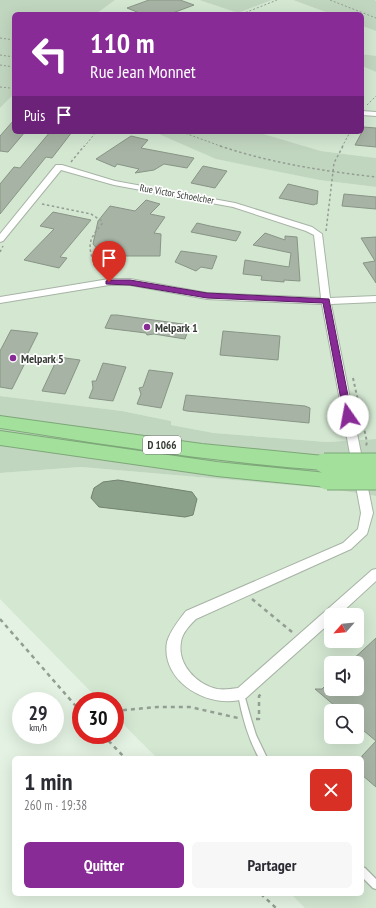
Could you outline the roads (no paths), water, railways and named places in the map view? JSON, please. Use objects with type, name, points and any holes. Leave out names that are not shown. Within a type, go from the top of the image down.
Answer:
[{"type":"highway","name":"D 1066","points":[[0,422],[268,459],[376,480]]},
{"type":"highway","name":"D 1066","points":[[0,438],[217,469],[326,471],[376,463]]},
{"type":"street","points":[[364,113],[376,114]]},
{"type":"street","name":"Rue Victor Schoelcher","points":[[0,239],[59,167],[114,183],[235,205],[309,228],[318,234],[326,301]]},
{"type":"street","points":[[0,300],[109,282],[130,282],[207,296],[326,301],[376,299]]},
{"type":"street","points":[[326,301],[367,513],[363,531],[347,546],[190,615],[180,628],[174,642],[174,658],[184,677],[197,688],[218,696],[241,694],[372,578]]},
{"type":"lane","points":[[241,694],[246,719],[254,744],[262,756]]},
{"type":"lane","points":[[364,873],[376,885]]},
{"type":"place","name":"Melpark 1","points":[[147,327]]},
{"type":"place","name":"Melpark 5","points":[[13,358]]}]
